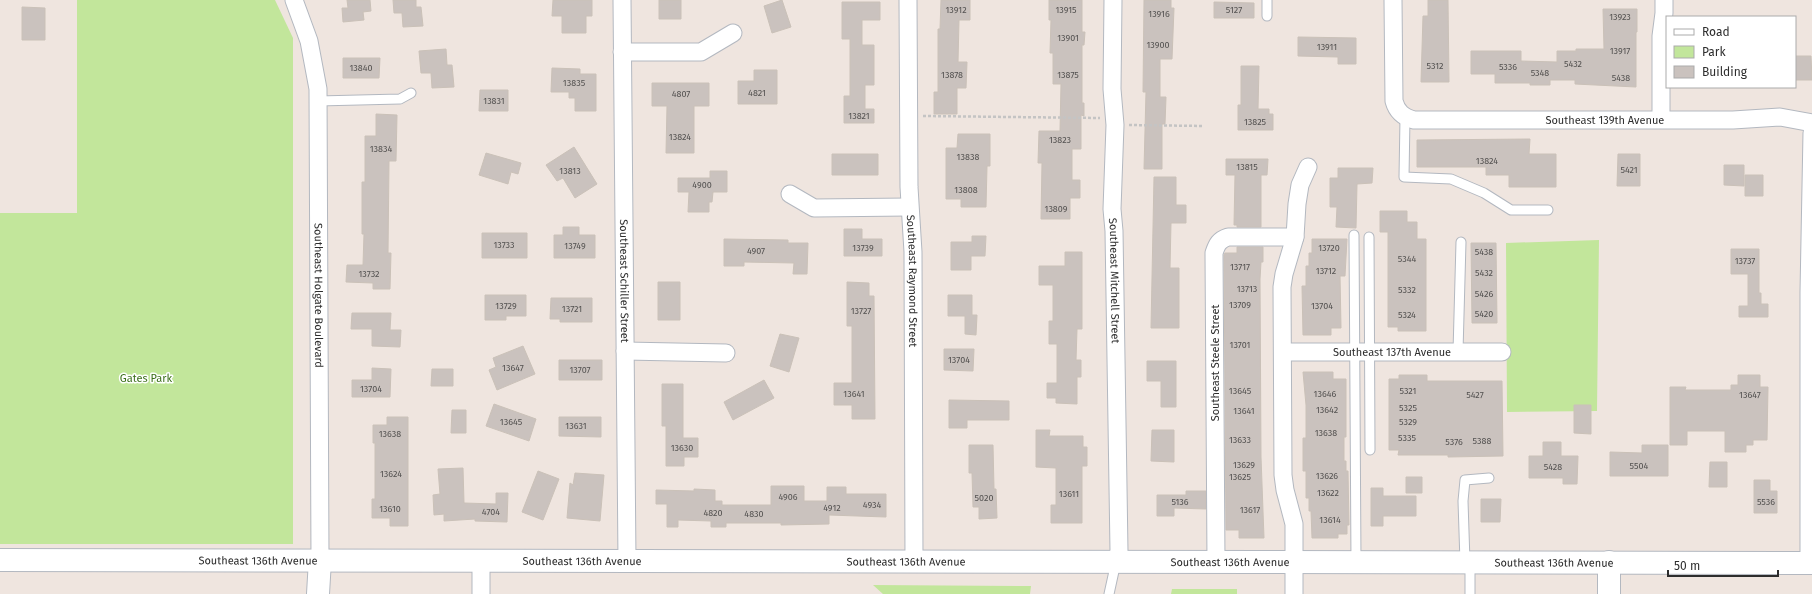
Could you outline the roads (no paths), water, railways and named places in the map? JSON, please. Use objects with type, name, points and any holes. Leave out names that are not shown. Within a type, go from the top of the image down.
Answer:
[{"type":"street","name":"Southeast Holgate Boulevard","points":[[294,0],[309,41],[317,81],[318,101],[320,560],[318,594]]},
{"type":"street","name":"Southeast Schiller Street","points":[[622,0],[627,561]]},
{"type":"street","name":"Southeast Raymond Street","points":[[908,0],[909,206],[912,252],[914,562]]},
{"type":"street","name":"Southeast Mitchell Street","points":[[1113,0],[1112,89],[1115,125],[1112,209],[1115,244],[1119,551],[1116,562]]},
{"type":"street","points":[[1393,0],[1394,101],[1402,115]]},
{"type":"street","points":[[1661,119],[1661,36],[1664,0]]},
{"type":"street","points":[[622,52],[701,52],[733,33]]},
{"type":"street","name":"Southeast 139th Avenue","points":[[1402,115],[1414,120],[1733,120],[1780,117],[1812,123]]},
{"type":"street","points":[[1811,563],[1812,133]]},
{"type":"street","points":[[1294,594],[1294,524],[1285,490],[1283,475],[1282,287],[1284,274],[1295,237],[1300,185],[1308,167]]},
{"type":"street","points":[[790,194],[814,208],[909,206]]},
{"type":"street","name":"Southeast Steele Street","points":[[1216,562],[1214,253],[1216,244],[1228,237],[1295,237]]},
{"type":"street","points":[[625,351],[726,353]]},
{"type":"street","name":"Southeast 137th Avenue","points":[[1283,352],[1502,352]]},
{"type":"street","name":"Southeast 136th Avenue","points":[[0,560],[1811,563]]},
{"type":"street","points":[[480,561],[481,594]]},
{"type":"street","points":[[1609,562],[1609,594]]},
{"type":"lane","points":[[1266,16],[1267,0]]},
{"type":"lane","points":[[318,101],[400,99],[411,93]]},
{"type":"lane","points":[[1402,115],[1404,177],[1451,179],[1484,192],[1512,210],[1548,210]]},
{"type":"lane","points":[[1354,235],[1370,450]]},
{"type":"lane","points":[[1356,562],[1362,351],[1369,237]]},
{"type":"lane","points":[[1458,352],[1461,242]]},
{"type":"lane","points":[[1470,594],[1463,501],[1465,480],[1489,478]]},
{"type":"lane","points":[[1109,594],[1116,562]]},
{"type":"park label","name":"Gates Park","points":[[146,378]]}]
